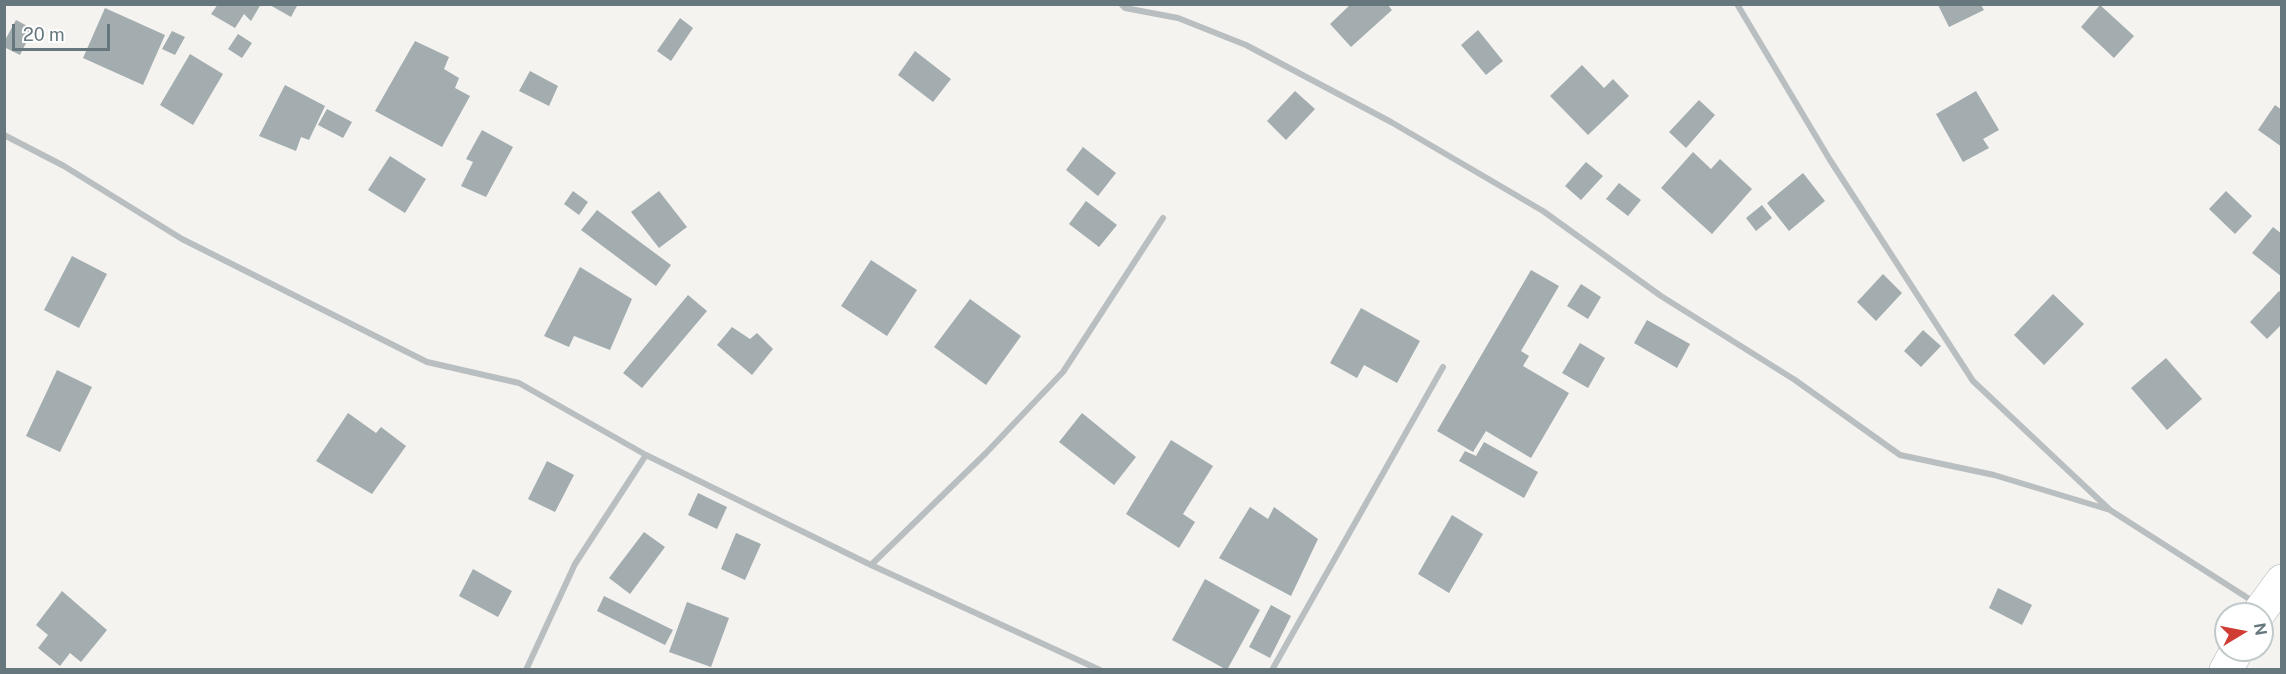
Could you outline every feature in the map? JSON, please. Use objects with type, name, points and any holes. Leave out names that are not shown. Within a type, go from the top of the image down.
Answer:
[{"type":"main road","points":[[2267,602],[2282,581]]},
{"type":"street","points":[[1121,4],[1125,8],[1178,18],[1246,45],[1391,122],[1543,212],[1661,296],[1795,380],[1899,454],[1994,475],[2110,510]]},
{"type":"street","points":[[1737,5],[1830,160],[1973,381],[2110,510],[2247,602]]},
{"type":"street","points":[[4,135],[64,166],[182,239],[427,362],[519,383],[646,455],[872,565],[1100,669]]},
{"type":"street","points":[[872,565],[986,453],[1063,372],[1162,218]]},
{"type":"street","points":[[1272,669],[1443,367]]},
{"type":"street","points":[[526,669],[575,564],[646,455]]},
{"type":"building","points":[[218,4],[261,4],[251,21],[244,14],[235,28],[211,14]]},
{"type":"building","points":[[268,4],[298,4],[291,17]]},
{"type":"building","points":[[1351,4],[1387,4],[1392,10],[1351,47],[1330,24]]},
{"type":"building","points":[[1938,5],[1981,5],[1984,10],[1949,27]]},
{"type":"building","points":[[2100,5],[2134,36],[2114,58],[2081,27]]},
{"type":"building","points":[[105,8],[165,35],[143,85],[83,58]]},
{"type":"building","points":[[680,18],[693,28],[671,61],[657,51]]},
{"type":"building","points":[[16,20],[33,29],[20,55],[4,47],[4,42]]},
{"type":"building","points":[[1478,30],[1503,61],[1486,75],[1461,45]]},
{"type":"building","points":[[172,31],[185,37],[175,55],[162,49]]},
{"type":"building","points":[[238,34],[252,43],[242,58],[228,49]]},
{"type":"building","points":[[415,41],[449,57],[444,69],[459,78],[455,88],[470,96],[442,147],[375,111]]},
{"type":"building","points":[[915,51],[951,79],[933,102],[898,75]]},
{"type":"building","points":[[190,54],[223,74],[193,125],[160,105]]},
{"type":"building","points":[[1582,65],[1604,88],[1613,79],[1629,96],[1588,135],[1550,96]]},
{"type":"building","points":[[530,71],[558,86],[549,106],[519,91]]},
{"type":"building","points":[[285,85],[325,106],[309,140],[301,137],[296,151],[259,136]]},
{"type":"building","points":[[1295,91],[1315,109],[1286,140],[1267,121]]},
{"type":"building","points":[[1976,91],[1999,130],[1983,139],[1989,148],[1963,162],[1936,114]]},
{"type":"building","points":[[1699,100],[1715,115],[1686,148],[1669,132]]},
{"type":"building","points":[[2275,105],[2282,110],[2282,147],[2258,130]]},
{"type":"building","points":[[327,109],[352,122],[343,138],[318,125]]},
{"type":"building","points":[[482,130],[513,147],[486,197],[461,186],[473,162],[466,159]]},
{"type":"building","points":[[1083,147],[1116,173],[1098,196],[1066,170]]},
{"type":"building","points":[[1693,152],[1711,169],[1720,159],[1752,189],[1712,234],[1661,188]]},
{"type":"building","points":[[390,156],[426,179],[405,213],[368,190]]},
{"type":"building","points":[[1586,162],[1603,176],[1581,200],[1565,186]]},
{"type":"building","points":[[1803,173],[1825,201],[1789,231],[1767,203]]},
{"type":"building","points":[[1619,183],[1641,200],[1628,216],[1606,199]]},
{"type":"building","points":[[573,191],[588,202],[579,215],[564,204]]},
{"type":"building","points":[[659,191],[687,227],[659,248],[631,212]]},
{"type":"building","points":[[2226,191],[2252,216],[2235,234],[2209,209]]},
{"type":"building","points":[[1086,201],[1117,225],[1099,247],[1069,224]]},
{"type":"building","points":[[1762,205],[1772,218],[1756,231],[1746,218]]},
{"type":"building","points":[[597,210],[671,265],[656,286],[581,230]]},
{"type":"building","points":[[2273,227],[2282,234],[2282,277],[2252,253]]},
{"type":"building","points":[[72,256],[107,274],[79,328],[44,310]]},
{"type":"building","points":[[871,260],[917,290],[887,336],[841,306]]},
{"type":"building","points":[[580,267],[632,299],[610,350],[574,336],[569,347],[544,336]]},
{"type":"building","points":[[1531,270],[1559,286],[1521,351],[1529,356],[1523,366],[1569,393],[1531,458],[1486,431],[1473,452],[1437,431]]},
{"type":"building","points":[[1883,274],[1902,293],[1876,321],[1857,302]]},
{"type":"building","points":[[1581,284],[1601,297],[1588,319],[1567,306]]},
{"type":"building","points":[[2279,291],[2282,294],[2282,324],[2267,339],[2250,322]]},
{"type":"building","points":[[2053,294],[2084,324],[2044,365],[2014,335]]},
{"type":"building","points":[[688,295],[707,311],[642,388],[623,373]]},
{"type":"building","points":[[970,299],[1021,336],[986,385],[934,347]]},
{"type":"building","points":[[1361,308],[1420,341],[1397,383],[1364,365],[1357,378],[1330,363]]},
{"type":"building","points":[[1647,320],[1690,344],[1677,368],[1634,343]]},
{"type":"building","points":[[732,327],[750,339],[757,333],[773,349],[752,375],[717,345]]},
{"type":"building","points":[[1923,330],[1941,346],[1921,367],[1904,351]]},
{"type":"building","points":[[1580,343],[1605,358],[1588,388],[1562,373]]},
{"type":"building","points":[[2166,358],[2202,399],[2167,430],[2131,388]]},
{"type":"building","points":[[57,370],[92,387],[60,452],[26,436]]},
{"type":"building","points":[[348,413],[376,433],[381,427],[406,446],[372,494],[316,461]]},
{"type":"building","points":[[1082,413],[1136,457],[1114,485],[1059,442]]},
{"type":"building","points":[[1171,440],[1213,466],[1183,514],[1195,522],[1179,548],[1126,514]]},
{"type":"building","points":[[1484,442],[1538,472],[1524,498],[1459,461],[1465,451],[1476,456]]},
{"type":"building","points":[[547,461],[574,475],[555,512],[528,499]]},
{"type":"building","points":[[698,493],[727,507],[717,529],[688,515]]},
{"type":"building","points":[[1250,507],[1268,519],[1274,507],[1318,539],[1291,596],[1219,558]]},
{"type":"building","points":[[1452,515],[1483,534],[1449,593],[1418,574]]},
{"type":"building","points":[[644,532],[665,547],[630,594],[609,578]]},
{"type":"building","points":[[736,533],[761,544],[745,580],[721,569]]},
{"type":"building","points":[[473,569],[512,591],[498,617],[459,596]]},
{"type":"building","points":[[1205,579],[1260,610],[1227,670],[1172,640]]},
{"type":"building","points":[[1998,588],[2032,605],[2022,625],[1989,608]]},
{"type":"building","points":[[62,591],[107,630],[81,662],[70,653],[60,666],[38,648],[48,635],[36,625]]},
{"type":"building","points":[[604,596],[673,630],[665,645],[597,611]]},
{"type":"building","points":[[687,602],[729,618],[711,667],[669,652]]},
{"type":"building","points":[[1271,605],[1291,616],[1270,658],[1249,647]]}]
